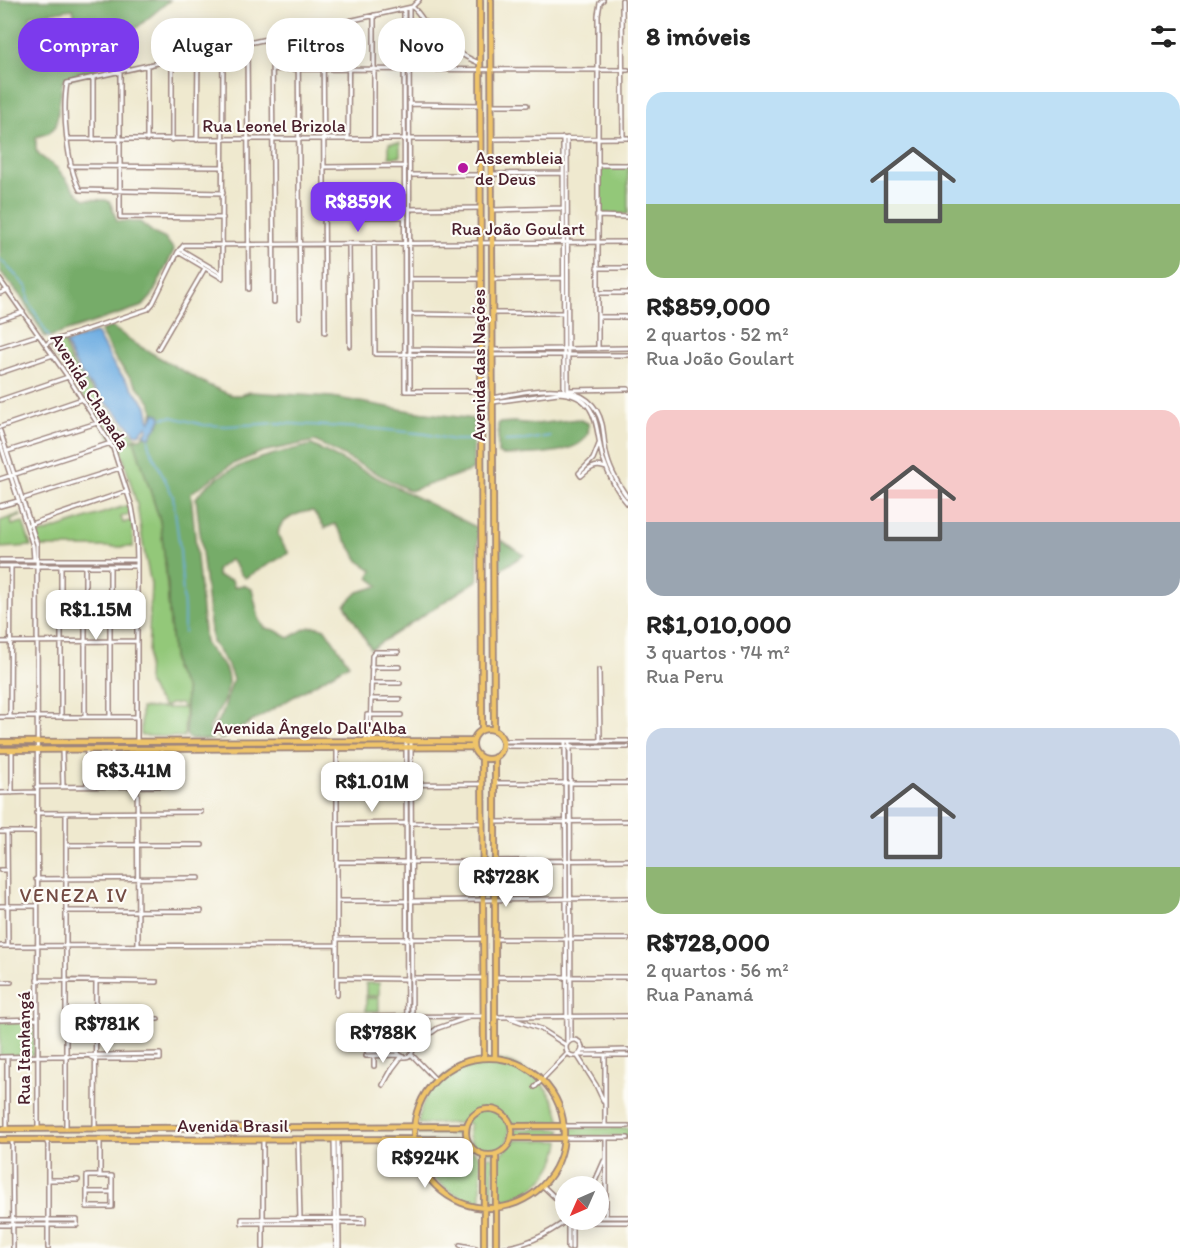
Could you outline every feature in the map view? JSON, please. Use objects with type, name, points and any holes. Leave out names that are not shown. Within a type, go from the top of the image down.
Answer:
[{"type":"main road","name":"Avenida das Nações","points":[[480,0],[482,729]]},
{"type":"main road","name":"Avenida das Nações","points":[[491,0],[494,729]]},
{"type":"main road","points":[[480,124],[486,121],[492,125]]},
{"type":"main road","points":[[480,155],[486,158],[492,156]]},
{"type":"main road","points":[[480,337],[485,333],[493,336]]},
{"type":"main road","points":[[481,369],[487,372],[493,369]]},
{"type":"main road","points":[[495,757],[482,758],[476,753],[473,744],[476,734],[482,729],[494,729],[501,736],[503,744],[495,757],[494,783],[495,1058]]},
{"type":"main road","name":"Avenida Ângelo Dall'Alba","points":[[36,742],[368,741],[409,744]]},
{"type":"main road","points":[[0,742],[36,742]]},
{"type":"main road","points":[[137,742],[140,745],[137,749]]},
{"type":"main road","name":"Avenida Ângelo Dall'Alba","points":[[112,749],[473,744]]},
{"type":"main road","points":[[0,750],[112,749]]},
{"type":"main road","points":[[482,758],[484,1058]]},
{"type":"main road","points":[[484,1058],[495,1058],[523,1066],[542,1080],[561,1110],[564,1138],[556,1168],[543,1186],[516,1203],[496,1208],[484,1208],[463,1203],[441,1190],[424,1170],[414,1139],[414,1128],[420,1104],[436,1080],[457,1065],[484,1058]]},
{"type":"main road","points":[[489,1109],[503,1114],[512,1126],[512,1138],[503,1151],[496,1155],[484,1155],[472,1148],[467,1139],[466,1126],[476,1113],[489,1109]]},
{"type":"main road","name":"Avenida Brasil","points":[[0,1129],[466,1126]]},
{"type":"main road","points":[[512,1126],[564,1126]]},
{"type":"main road","points":[[336,1128],[339,1132],[336,1139]]},
{"type":"main road","points":[[20,1129],[17,1134],[21,1140]]},
{"type":"main road","points":[[44,1129],[47,1133],[46,1140]]},
{"type":"main road","points":[[512,1138],[564,1138]]},
{"type":"main road","name":"Avenida Brasil","points":[[0,1140],[467,1139]]},
{"type":"main road","points":[[484,1155],[484,1248]]},
{"type":"main road","points":[[496,1155],[498,1248]]},
{"type":"street","points":[[410,18],[410,8],[419,0]]},
{"type":"street","points":[[598,349],[597,69],[598,15],[600,3],[603,0]]},
{"type":"street","points":[[622,0],[623,138]]},
{"type":"street","points":[[361,18],[410,8],[416,9],[433,32],[479,66]]},
{"type":"street","points":[[404,9],[404,18]]},
{"type":"street","points":[[374,15],[374,139]]},
{"type":"street","points":[[139,68],[151,65]]},
{"type":"street","points":[[147,66],[147,140]]},
{"type":"street","points":[[465,67],[479,66],[491,69],[628,70]]},
{"type":"street","points":[[366,70],[378,70]]},
{"type":"street","points":[[223,193],[120,192],[80,190],[70,166],[67,139],[67,83],[120,72],[120,140],[120,166],[120,192],[120,217],[223,218]]},
{"type":"street","points":[[172,72],[172,140]]},
{"type":"street","points":[[197,140],[198,72]]},
{"type":"street","points":[[222,276],[224,244],[223,72]]},
{"type":"street","points":[[247,72],[249,289]]},
{"type":"street","points":[[273,72],[274,302]]},
{"type":"street","points":[[298,72],[300,317]]},
{"type":"street","points":[[323,72],[325,332]]},
{"type":"street","points":[[348,72],[348,139]]},
{"type":"street","points":[[404,72],[404,139],[409,175],[405,217],[407,243]]},
{"type":"street","points":[[409,72],[407,391],[481,391]]},
{"type":"street","points":[[93,78],[93,140]]},
{"type":"street","points":[[409,104],[480,105]]},
{"type":"street","points":[[492,105],[527,105]]},
{"type":"street","points":[[565,138],[563,278],[566,349]]},
{"type":"street","points":[[565,138],[566,392]]},
{"type":"street","points":[[492,139],[628,138]]},
{"type":"street","name":"Rua Leonel Brizola","points":[[67,139],[480,139]]},
{"type":"street","points":[[598,165],[628,165]]},
{"type":"street","points":[[70,166],[223,167]]},
{"type":"street","points":[[324,166],[407,166]]},
{"type":"street","points":[[492,174],[563,173]]},
{"type":"street","points":[[409,175],[480,175]]},
{"type":"street","points":[[324,191],[407,192]]},
{"type":"street","points":[[409,209],[480,208]]},
{"type":"street","points":[[493,210],[563,208]]},
{"type":"street","points":[[597,216],[628,217]]},
{"type":"street","points":[[324,217],[405,217]]},
{"type":"street","name":"Rua João Goulart","points":[[178,250],[184,245],[224,244],[628,242]]},
{"type":"street","points":[[349,243],[350,346]]},
{"type":"street","points":[[374,243],[375,354],[481,352]]},
{"type":"street","points":[[178,250],[222,276]]},
{"type":"street","points":[[178,250],[222,276]]},
{"type":"street","points":[[48,345],[56,340],[148,309],[178,250]]},
{"type":"street","points":[[158,349],[205,268]]},
{"type":"street","points":[[597,268],[628,268]]},
{"type":"street","points":[[493,279],[563,278]]},
{"type":"street","points":[[407,279],[480,279]]},
{"type":"street","points":[[407,279],[410,314],[410,349],[407,355]]},
{"type":"street","name":"Avenida Chapada","points":[[0,280],[2,286],[8,290],[48,345],[111,443],[127,491],[135,520],[137,566],[137,742]]},
{"type":"street","points":[[0,293],[8,290]]},
{"type":"street","points":[[598,293],[628,293]]},
{"type":"street","points":[[0,320],[23,312]]},
{"type":"street","points":[[493,313],[564,313]]},
{"type":"street","points":[[410,314],[480,315]]},
{"type":"street","points":[[598,317],[628,317]]},
{"type":"street","points":[[0,348],[40,336]]},
{"type":"street","points":[[493,352],[628,348]]},
{"type":"street","points":[[410,349],[481,352]]},
{"type":"street","points":[[493,352],[628,355]]},
{"type":"street","points":[[0,373],[53,355]]},
{"type":"street","points":[[0,400],[68,377]]},
{"type":"street","points":[[493,400],[552,393],[628,389]]},
{"type":"street","points":[[566,392],[582,401],[597,421],[599,442],[607,470],[618,492],[628,504]]},
{"type":"street","points":[[566,392],[586,399],[597,413],[602,425],[606,454],[611,469],[628,498]]},
{"type":"street","points":[[0,429],[82,399]]},
{"type":"street","points":[[3,452],[97,423]]},
{"type":"street","name":"Rua Itanhangá","points":[[0,429],[3,452]]},
{"type":"street","points":[[599,442],[593,459],[580,475],[593,466],[607,470]]},
{"type":"street","name":"Rua Itanhangá","points":[[0,443],[28,525],[37,544],[35,567],[38,1128]]},
{"type":"street","points":[[0,479],[111,443]]},
{"type":"street","points":[[0,506],[120,468]]},
{"type":"street","points":[[28,525],[127,491]]},
{"type":"street","points":[[0,560],[136,560]]},
{"type":"street","points":[[110,717],[113,560]]},
{"type":"street","points":[[0,566],[137,566]]},
{"type":"street","points":[[10,717],[11,566]]},
{"type":"street","points":[[61,566],[61,717]]},
{"type":"street","points":[[85,566],[85,717]]},
{"type":"street","points":[[0,642],[137,641]]},
{"type":"street","points":[[368,741],[372,656],[375,652],[399,652]]},
{"type":"street","points":[[371,667],[399,667]]},
{"type":"street","points":[[599,670],[600,741]]},
{"type":"street","points":[[371,683],[400,683]]},
{"type":"street","points":[[371,699],[400,699]]},
{"type":"street","points":[[369,715],[401,715]]},
{"type":"street","points":[[0,717],[137,717]]},
{"type":"street","points":[[565,741],[571,1040],[566,1045]]},
{"type":"street","points":[[568,860],[570,741]]},
{"type":"street","points":[[503,744],[628,741]]},
{"type":"street","points":[[409,744],[411,1054]]},
{"type":"street","points":[[503,744],[628,747]]},
{"type":"street","points":[[337,747],[337,995]]},
{"type":"street","points":[[0,793],[63,787],[163,786],[161,748]]},
{"type":"street","points":[[62,749],[63,787]]},
{"type":"street","points":[[87,749],[87,786]]},
{"type":"street","points":[[112,749],[113,786]]},
{"type":"street","points":[[137,749],[138,945]]},
{"type":"street","points":[[12,750],[12,793]]},
{"type":"street","points":[[494,783],[628,783]]},
{"type":"street","points":[[337,785],[482,784]]},
{"type":"street","points":[[36,813],[201,812]]},
{"type":"street","points":[[66,813],[68,1057],[66,1129]]},
{"type":"street","points":[[494,822],[628,821]]},
{"type":"street","points":[[337,824],[482,823]]},
{"type":"street","points":[[0,832],[36,832]]},
{"type":"street","points":[[7,832],[8,946]]},
{"type":"street","points":[[66,845],[202,845]]},
{"type":"street","points":[[494,861],[628,860]]},
{"type":"street","points":[[337,862],[483,862]]},
{"type":"street","points":[[0,870],[8,870]]},
{"type":"street","points":[[36,879],[199,878]]},
{"type":"street","points":[[337,901],[628,898]]},
{"type":"street","points":[[0,906],[37,906]]},
{"type":"street","points":[[67,911],[201,911]]},
{"type":"street","points":[[337,939],[483,939]]},
{"type":"street","points":[[494,939],[628,939]]},
{"type":"street","points":[[0,946],[337,945]]},
{"type":"street","points":[[495,977],[628,977]]},
{"type":"street","points":[[337,978],[483,978]]},
{"type":"street","points":[[37,981],[157,982]]},
{"type":"street","points":[[95,1129],[96,981]]},
{"type":"street","points":[[0,982],[11,982]]},
{"type":"street","points":[[412,1046],[438,1028],[472,1016]]},
{"type":"street","points":[[346,1017],[484,1016]]},
{"type":"street","points":[[495,1017],[628,1016]]},
{"type":"street","points":[[407,1041],[410,1017]]},
{"type":"street","points":[[506,1017],[541,1029],[566,1045]]},
{"type":"street","points":[[568,1053],[566,1045],[569,1017]]},
{"type":"street","points":[[0,1020],[37,1019]]},
{"type":"street","points":[[96,1020],[158,1019]]},
{"type":"street","points":[[571,1040],[579,1042],[581,1050]]},
{"type":"street","points":[[407,1041],[412,1046]]},
{"type":"street","points":[[401,1056],[398,1051],[399,1044],[407,1041]]},
{"type":"street","points":[[581,1050],[628,1050]]},
{"type":"street","points":[[577,1055],[581,1050]]},
{"type":"street","points":[[398,1051],[366,1054],[401,1056],[411,1054]]},
{"type":"street","points":[[568,1053],[628,1055]]},
{"type":"street","points":[[535,1087],[568,1053]]},
{"type":"street","points":[[0,1057],[160,1059],[160,1054]]},
{"type":"street","points":[[411,1054],[436,1080]]},
{"type":"street","points":[[577,1055],[596,1085],[605,1107]]},
{"type":"street","points":[[605,1055],[605,1126]]},
{"type":"street","points":[[374,1056],[374,1066]]},
{"type":"street","points":[[383,1085],[401,1056]]},
{"type":"street","points":[[7,1057],[7,1129]]},
{"type":"street","points":[[0,1095],[6,1095]]},
{"type":"street","points":[[564,1126],[628,1126]]},
{"type":"street","points":[[564,1138],[628,1138]]},
{"type":"street","points":[[298,1139],[300,1219]]},
{"type":"street","points":[[336,1139],[337,1248]]},
{"type":"street","points":[[606,1139],[606,1176]]},
{"type":"street","points":[[12,1140],[13,1248]]},
{"type":"street","points":[[46,1140],[48,1248]]},
{"type":"street","points":[[100,1140],[100,1176]]},
{"type":"street","points":[[263,1140],[263,1248]]},
{"type":"street","points":[[597,1176],[606,1157]]},
{"type":"street","points":[[87,1176],[112,1176],[112,1192],[112,1207],[87,1207],[87,1176]]},
{"type":"street","points":[[48,1180],[78,1180]]},
{"type":"street","points":[[543,1186],[555,1197]]},
{"type":"street","points":[[87,1192],[112,1192]]},
{"type":"street","points":[[609,1217],[628,1220]]},
{"type":"street","points":[[263,1221],[300,1219],[337,1221]]},
{"type":"street","points":[[0,1220],[77,1220],[77,1225],[0,1225]]},
{"type":"street","points":[[242,1221],[364,1220]]},
{"type":"street","points":[[609,1220],[628,1220]]},
{"type":"street","points":[[498,1248],[530,1241],[555,1228]]},
{"type":"street","points":[[568,1230],[570,1248]]},
{"type":"street","points":[[570,1248],[572,1230]]},
{"type":"street","points":[[460,1245],[476,1248]]},
{"type":"green space","points":[[0,0],[170,0],[139,26],[139,18],[74,18],[73,9],[30,16],[30,18],[18,18],[18,72],[91,72],[63,80],[56,126],[49,133],[36,137],[36,150],[39,155],[57,168],[78,194],[85,199],[110,202],[117,221],[140,222],[155,234],[166,239],[174,250],[152,296],[143,306],[49,337],[45,337],[22,298],[0,271]]},
{"type":"green space","points":[[389,143],[400,143],[400,157],[389,157]]},
{"type":"green space","points":[[600,167],[628,167],[628,214],[600,214]]},
{"type":"green space","points":[[112,327],[139,346],[208,385],[231,395],[250,392],[332,397],[474,419],[473,470],[410,491],[315,441],[262,452],[233,464],[191,493],[205,642],[223,665],[228,681],[222,706],[209,728],[212,740],[189,739],[186,734],[186,690],[174,668],[168,586],[160,521],[134,440],[142,437],[147,430],[144,436],[150,437],[162,418],[155,412],[151,423],[153,409],[151,403],[116,360],[100,331]]},
{"type":"green space","points":[[64,341],[69,357],[82,378],[116,419],[138,438],[114,443],[51,349],[52,345]]},
{"type":"green space","points":[[578,419],[588,423],[587,434],[581,443],[570,448],[540,454],[501,455],[498,453],[498,423],[536,424]]},
{"type":"green space","points":[[134,440],[160,521],[174,668],[186,690],[184,737],[141,736],[141,708],[184,708],[181,704],[170,704],[164,707],[154,695],[147,680],[151,584],[137,505],[119,443]]},
{"type":"green space","points":[[312,445],[478,528],[478,580],[371,649],[345,605],[358,592],[379,586],[369,578],[372,570],[360,562],[335,524],[325,528],[313,511],[290,518],[284,522],[279,531],[279,537],[289,553],[245,578],[230,560],[217,569],[217,575],[232,580],[234,587],[243,585],[252,589],[259,619],[265,628],[275,630],[289,638],[307,628],[321,627],[326,630],[349,664],[221,740],[212,728],[222,715],[233,679],[227,664],[212,642],[196,498],[206,487],[233,469],[249,462]]},
{"type":"green space","points":[[128,505],[130,514],[121,517],[123,523],[132,520],[133,547],[39,547],[36,535]]},
{"type":"green space","points":[[20,514],[21,516],[11,520],[12,525],[23,522],[31,546],[0,548],[0,521]]},
{"type":"green space","points":[[501,540],[524,555],[498,571]]},
{"type":"green space","points":[[366,983],[379,983],[379,996],[366,996]]},
{"type":"green space","points":[[366,998],[379,998],[379,1011],[366,1011]]},
{"type":"green space","points":[[0,1022],[34,1022],[34,1055],[0,1056]]},
{"type":"green space","points":[[500,1060],[522,1068],[540,1082],[548,1091],[561,1123],[508,1123],[509,1136],[504,1146],[489,1153],[480,1151],[473,1145],[469,1136],[470,1123],[418,1124],[427,1094],[445,1075],[470,1064]]},
{"type":"green space","points":[[568,1128],[628,1128],[628,1136],[568,1136]]},
{"type":"green space","points":[[418,1129],[464,1129],[464,1135],[418,1135]]},
{"type":"green space","points":[[515,1129],[561,1129],[561,1136],[515,1136]]},
{"type":"green space","points":[[513,1140],[560,1141],[553,1164],[540,1182],[521,1195],[498,1203],[499,1155]]},
{"type":"green space","points":[[418,1141],[465,1141],[470,1149],[481,1157],[481,1203],[458,1196],[439,1182],[425,1164]]},
{"type":"green space","points":[[486,1157],[493,1157],[493,1203],[487,1203]]},
{"type":"water","points":[[97,334],[115,367],[147,406],[150,422],[155,413],[160,415],[161,419],[150,437],[144,435],[148,429],[147,426],[139,434],[135,433],[86,380],[71,356],[66,343]]},
{"type":"waterway","points":[[0,259],[27,287],[28,300],[49,337]]},
{"type":"waterway","points":[[162,418],[172,417],[204,425],[277,423],[378,429],[426,434],[453,440],[470,440]]},
{"type":"waterway","points":[[505,441],[550,436]]},
{"type":"waterway","points":[[149,438],[149,447],[173,496],[180,550],[184,633]]},
{"type":"place","name":"Assembleia de Deus","points":[[463,168]]},
{"type":"district","name":"VENEZA IV","points":[[74,895]]}]
